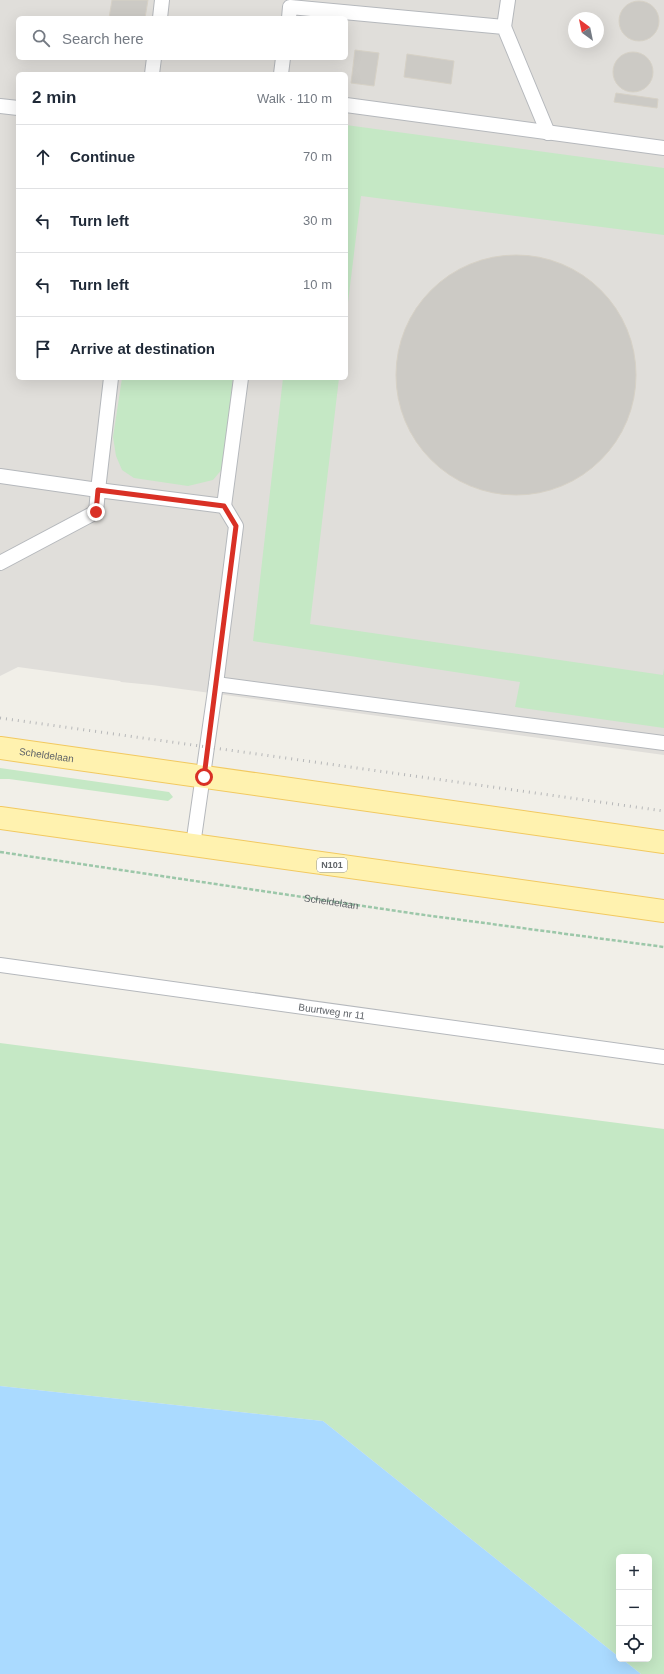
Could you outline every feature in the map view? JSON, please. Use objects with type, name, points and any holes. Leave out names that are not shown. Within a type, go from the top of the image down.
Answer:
[{"type":"main road","name":"Scheldelaan","points":[[0,748],[664,842]]},
{"type":"main road","name":"N101","points":[[0,818],[664,911]]},
{"type":"lane","points":[[160,16],[162,0]]},
{"type":"lane","points":[[508,0],[504,27],[548,133]]},
{"type":"lane","points":[[289,16],[290,7],[504,27]]},
{"type":"lane","points":[[152,72],[154,60]]},
{"type":"lane","points":[[281,72],[284,60]]},
{"type":"lane","points":[[348,105],[664,148]]},
{"type":"lane","points":[[0,106],[16,108]]},
{"type":"lane","points":[[0,563],[96,512],[111,380]]},
{"type":"lane","points":[[193,845],[204,777],[236,526],[224,506],[241,380]]},
{"type":"lane","points":[[0,476],[224,506]]},
{"type":"lane","points":[[216,684],[664,743]]},
{"type":"lane","name":"Buurtweg nr 11","points":[[0,965],[664,1057]]},
{"type":"path","name":"Scheldelaan","points":[[0,852],[417,914],[664,947]]},
{"type":"shaded area","points":[[0,0],[664,0],[664,755],[18,667],[0,676]]},
{"type":"green space","points":[[348,125],[664,168],[664,235],[361,196],[348,303]]},
{"type":"green space","points":[[122,380],[233,380],[223,468],[213,480],[188,486],[134,478],[122,470],[116,456],[113,437]]},
{"type":"green space","points":[[283,380],[339,380],[310,624],[663,675],[664,669],[664,728],[515,707],[520,682],[253,641]]},
{"type":"green space","points":[[0,768],[169,792],[173,797],[168,801],[0,779]]},
{"type":"green space","points":[[0,1043],[664,1129],[664,1674],[641,1674],[626,1662],[652,1662],[652,1554],[616,1554],[616,1655],[323,1421],[0,1386]]},
{"type":"water","points":[[0,1386],[323,1421],[616,1655],[616,1662],[626,1662],[641,1674],[0,1674]]},
{"type":"building","points":[[112,0],[148,0],[145,16],[109,16]]},
{"type":"building","points":[[643,1],[650,4],[656,10],[659,21],[658,29],[650,38],[643,41],[635,41],[628,38],[620,29],[619,17],[622,10],[631,2]]},
{"type":"building","points":[[355,50],[379,53],[374,86],[351,83]]},
{"type":"building","points":[[637,52],[644,55],[650,61],[653,72],[652,80],[644,89],[637,92],[629,92],[622,89],[614,80],[613,68],[616,61],[625,53]]},
{"type":"building","points":[[407,54],[454,61],[451,84],[404,77]]},
{"type":"building","points":[[616,93],[658,99],[657,108],[614,102]]},
{"type":"building","points":[[516,255],[539,257],[562,264],[583,275],[601,290],[616,308],[627,329],[634,352],[636,375],[634,398],[627,421],[616,442],[601,460],[583,475],[562,486],[539,493],[516,495],[493,493],[470,486],[449,475],[431,460],[416,442],[405,421],[398,398],[396,375],[398,352],[405,329],[416,308],[431,290],[449,275],[470,264],[493,257]]},
{"type":"railway","points":[[0,718],[664,811]]},
{"type":"route","points":[[96,512],[98,490],[224,506],[236,526],[204,777]]}]
